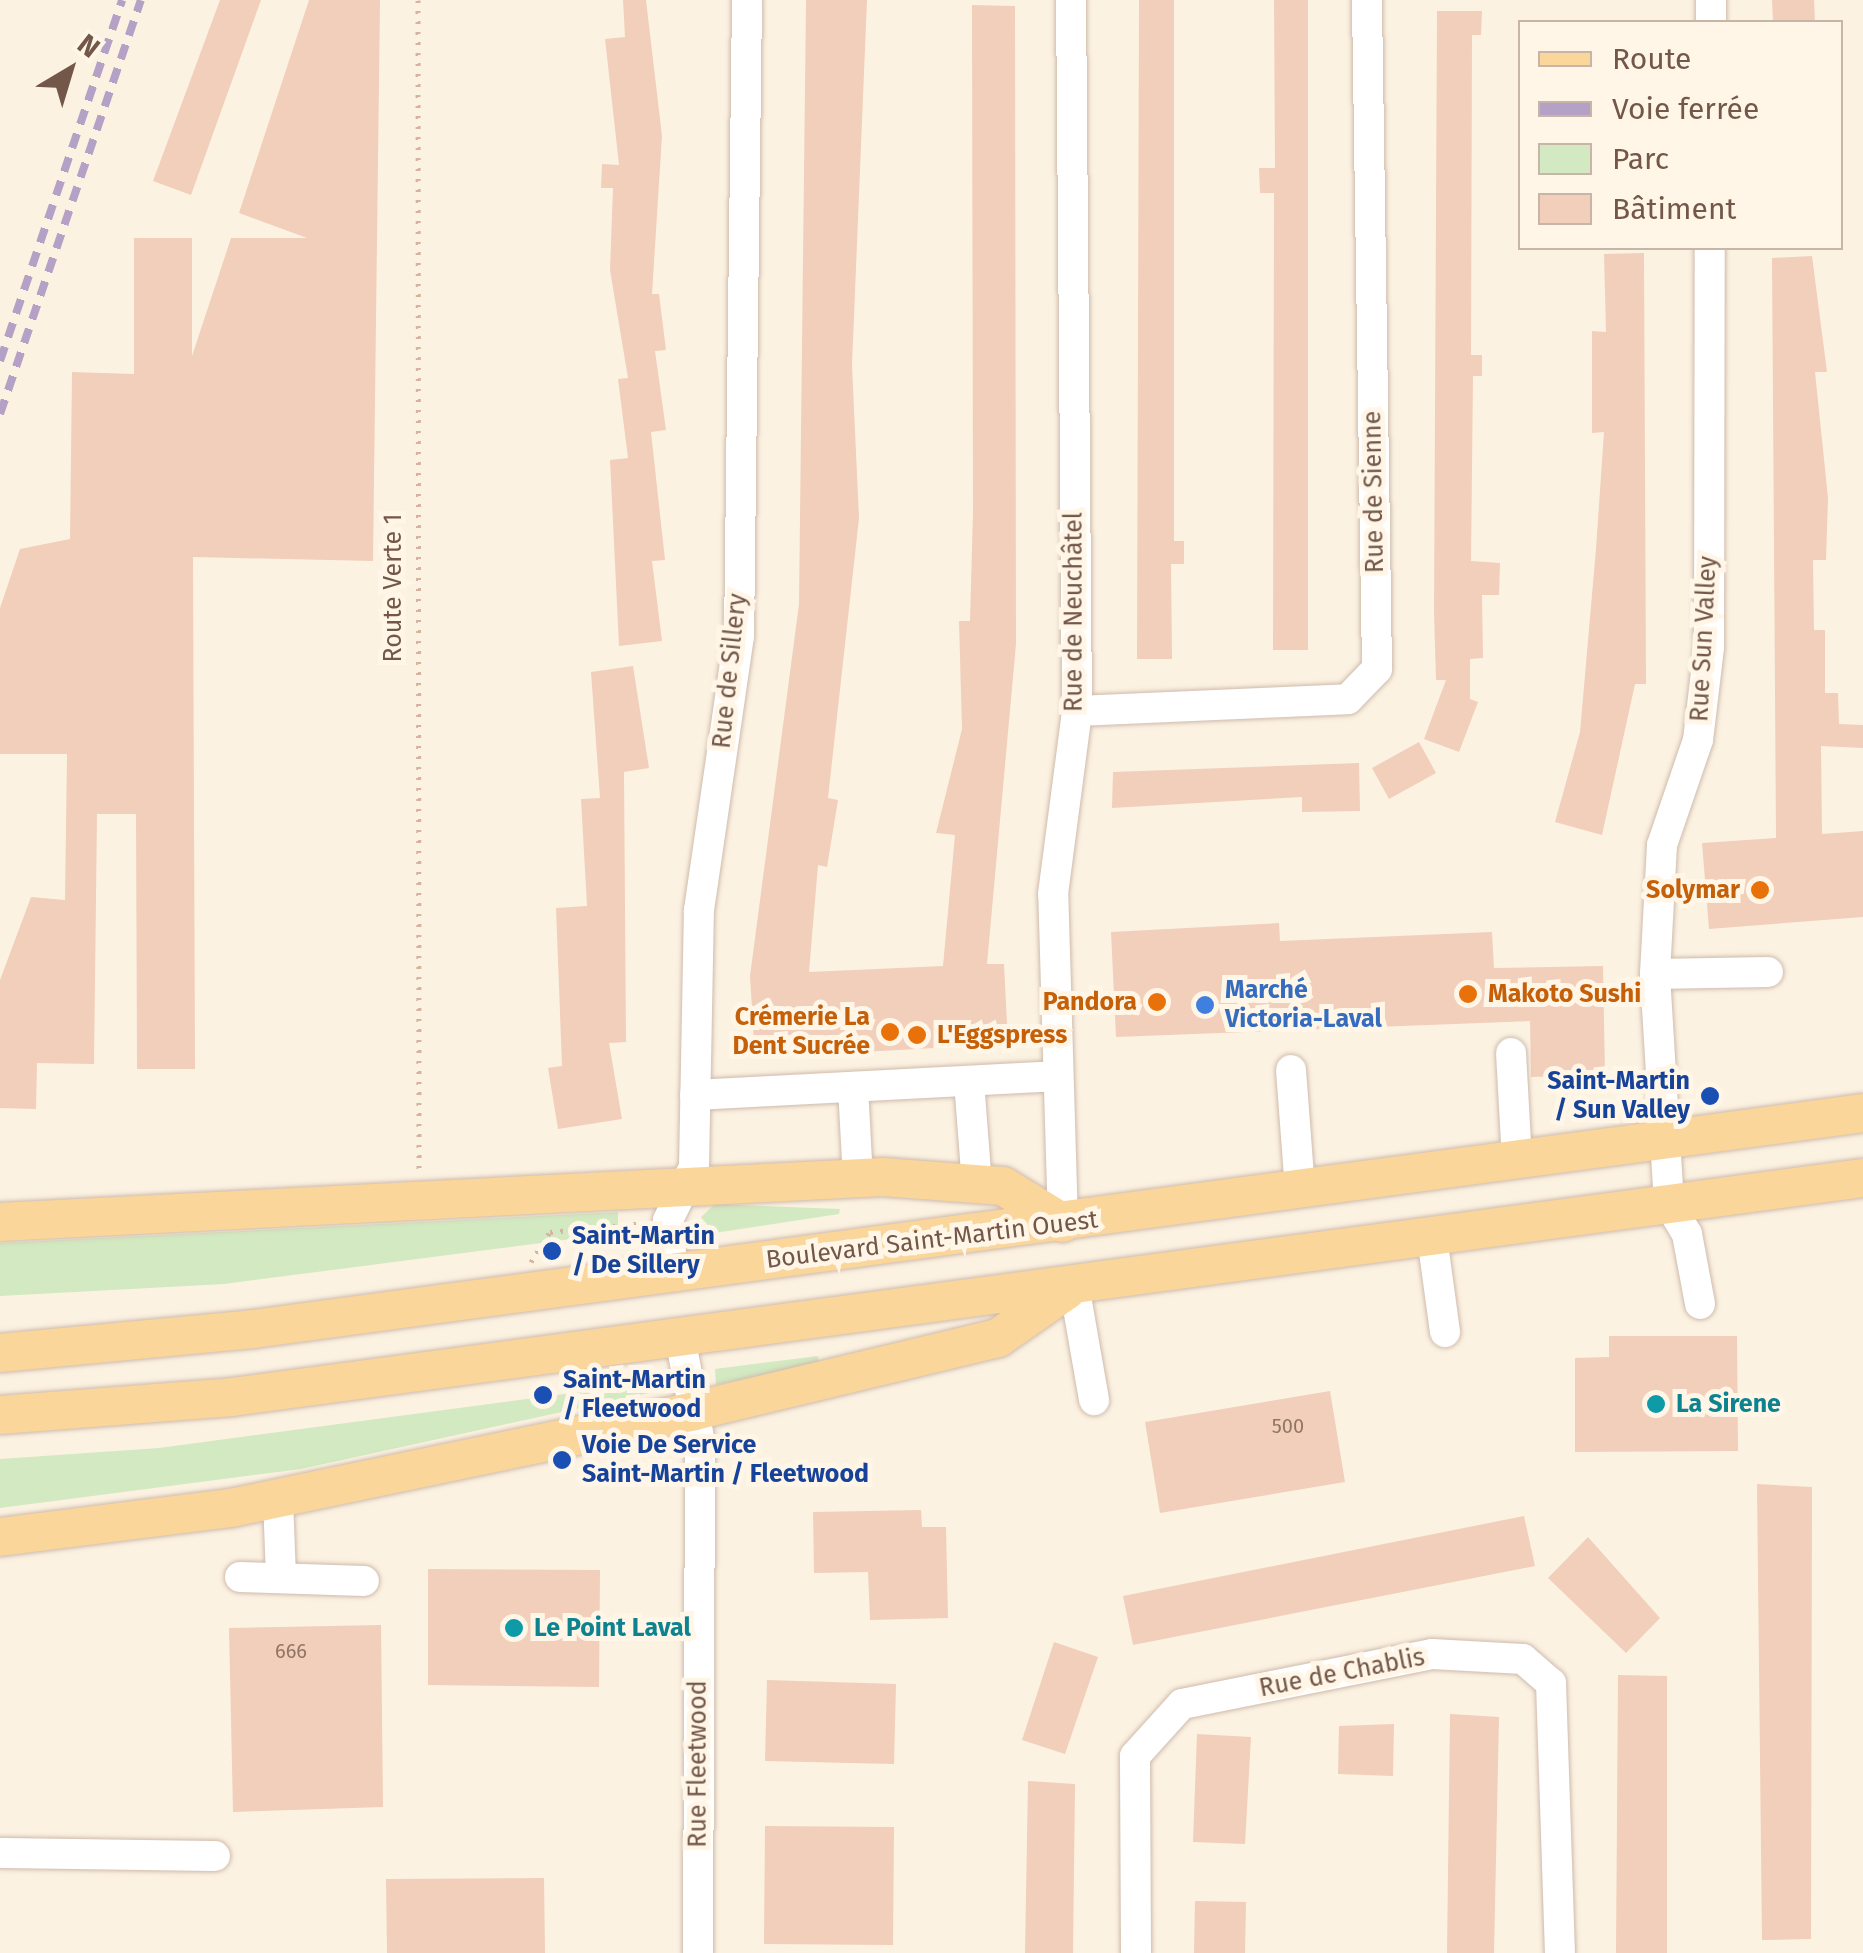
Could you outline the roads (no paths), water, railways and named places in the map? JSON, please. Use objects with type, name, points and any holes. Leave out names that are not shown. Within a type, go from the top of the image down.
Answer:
[{"type":"main road","name":"Boulevard Saint-Martin Ouest","points":[[0,1353],[672,1274],[1863,1113]]},
{"type":"main road","points":[[0,1222],[858,1178],[1003,1186],[1063,1222]]},
{"type":"main road","points":[[0,1416],[232,1397],[1863,1178]]},
{"type":"main road","points":[[0,1537],[278,1499],[694,1411],[998,1338],[1074,1285]]},
{"type":"street","name":"Rue de Sillery","points":[[672,1274],[668,1220],[694,1167],[698,910],[739,637],[746,0]]},
{"type":"street","name":"Rue de Neuchâtel","points":[[1063,1222],[1053,1076],[1056,833],[1076,710],[1071,0]]},
{"type":"street","name":"Rue de Sienne","points":[[1076,710],[1348,699],[1376,670],[1368,0]]},
{"type":"street","name":"Rue Sun Valley","points":[[1700,1304],[1687,1234],[1669,1204],[1662,1141],[1655,974],[1662,846],[1698,740],[1709,648],[1710,250]]},
{"type":"street","points":[[1655,974],[1768,972]]},
{"type":"street","points":[[1511,1054],[1517,1162]]},
{"type":"street","points":[[1290,1070],[1300,1191]]},
{"type":"street","points":[[694,1095],[1053,1076]]},
{"type":"street","points":[[969,1081],[977,1184]]},
{"type":"street","points":[[853,1087],[858,1178]]},
{"type":"street","points":[[1432,1237],[1445,1332]]},
{"type":"street","points":[[1074,1285],[1094,1400]]},
{"type":"street","name":"Rue Fleetwood","points":[[680,1337],[694,1411],[698,1953]]},
{"type":"street","points":[[278,1499],[281,1578]]},
{"type":"street","points":[[240,1577],[364,1581]]},
{"type":"street","name":"Rue de Chablis","points":[[1136,1953],[1135,1756],[1182,1704],[1432,1654],[1522,1660],[1552,1682],[1560,1953]]},
{"type":"street","points":[[0,1852],[215,1856]]},
{"type":"railway","points":[[0,361],[122,0]]},
{"type":"railway","points":[[0,414],[141,0]]},
{"type":"place","name":"Solymar","points":[[1760,890]]},
{"type":"place","name":"Makoto Sushi","points":[[1468,994]]},
{"type":"place","name":"Pandora","points":[[1157,1002]]},
{"type":"place","name":"Marché Victoria-Laval","points":[[1205,1005]]},
{"type":"place","name":"Crémerie La Dent Sucrée","points":[[890,1032]]},
{"type":"place","name":"L'Eggspress","points":[[917,1035]]},
{"type":"place","name":"Saint-Martin / Sun Valley","points":[[1710,1096]]},
{"type":"place","name":"Saint-Martin / De Sillery","points":[[552,1251]]},
{"type":"place","name":"Saint-Martin / Fleetwood","points":[[543,1395]]},
{"type":"place","name":"La Sirene","points":[[1656,1404]]},
{"type":"place","name":"Voie De Service Saint-Martin / Fleetwood","points":[[562,1460]]},
{"type":"place","name":"Le Point Laval","points":[[514,1628]]}]
